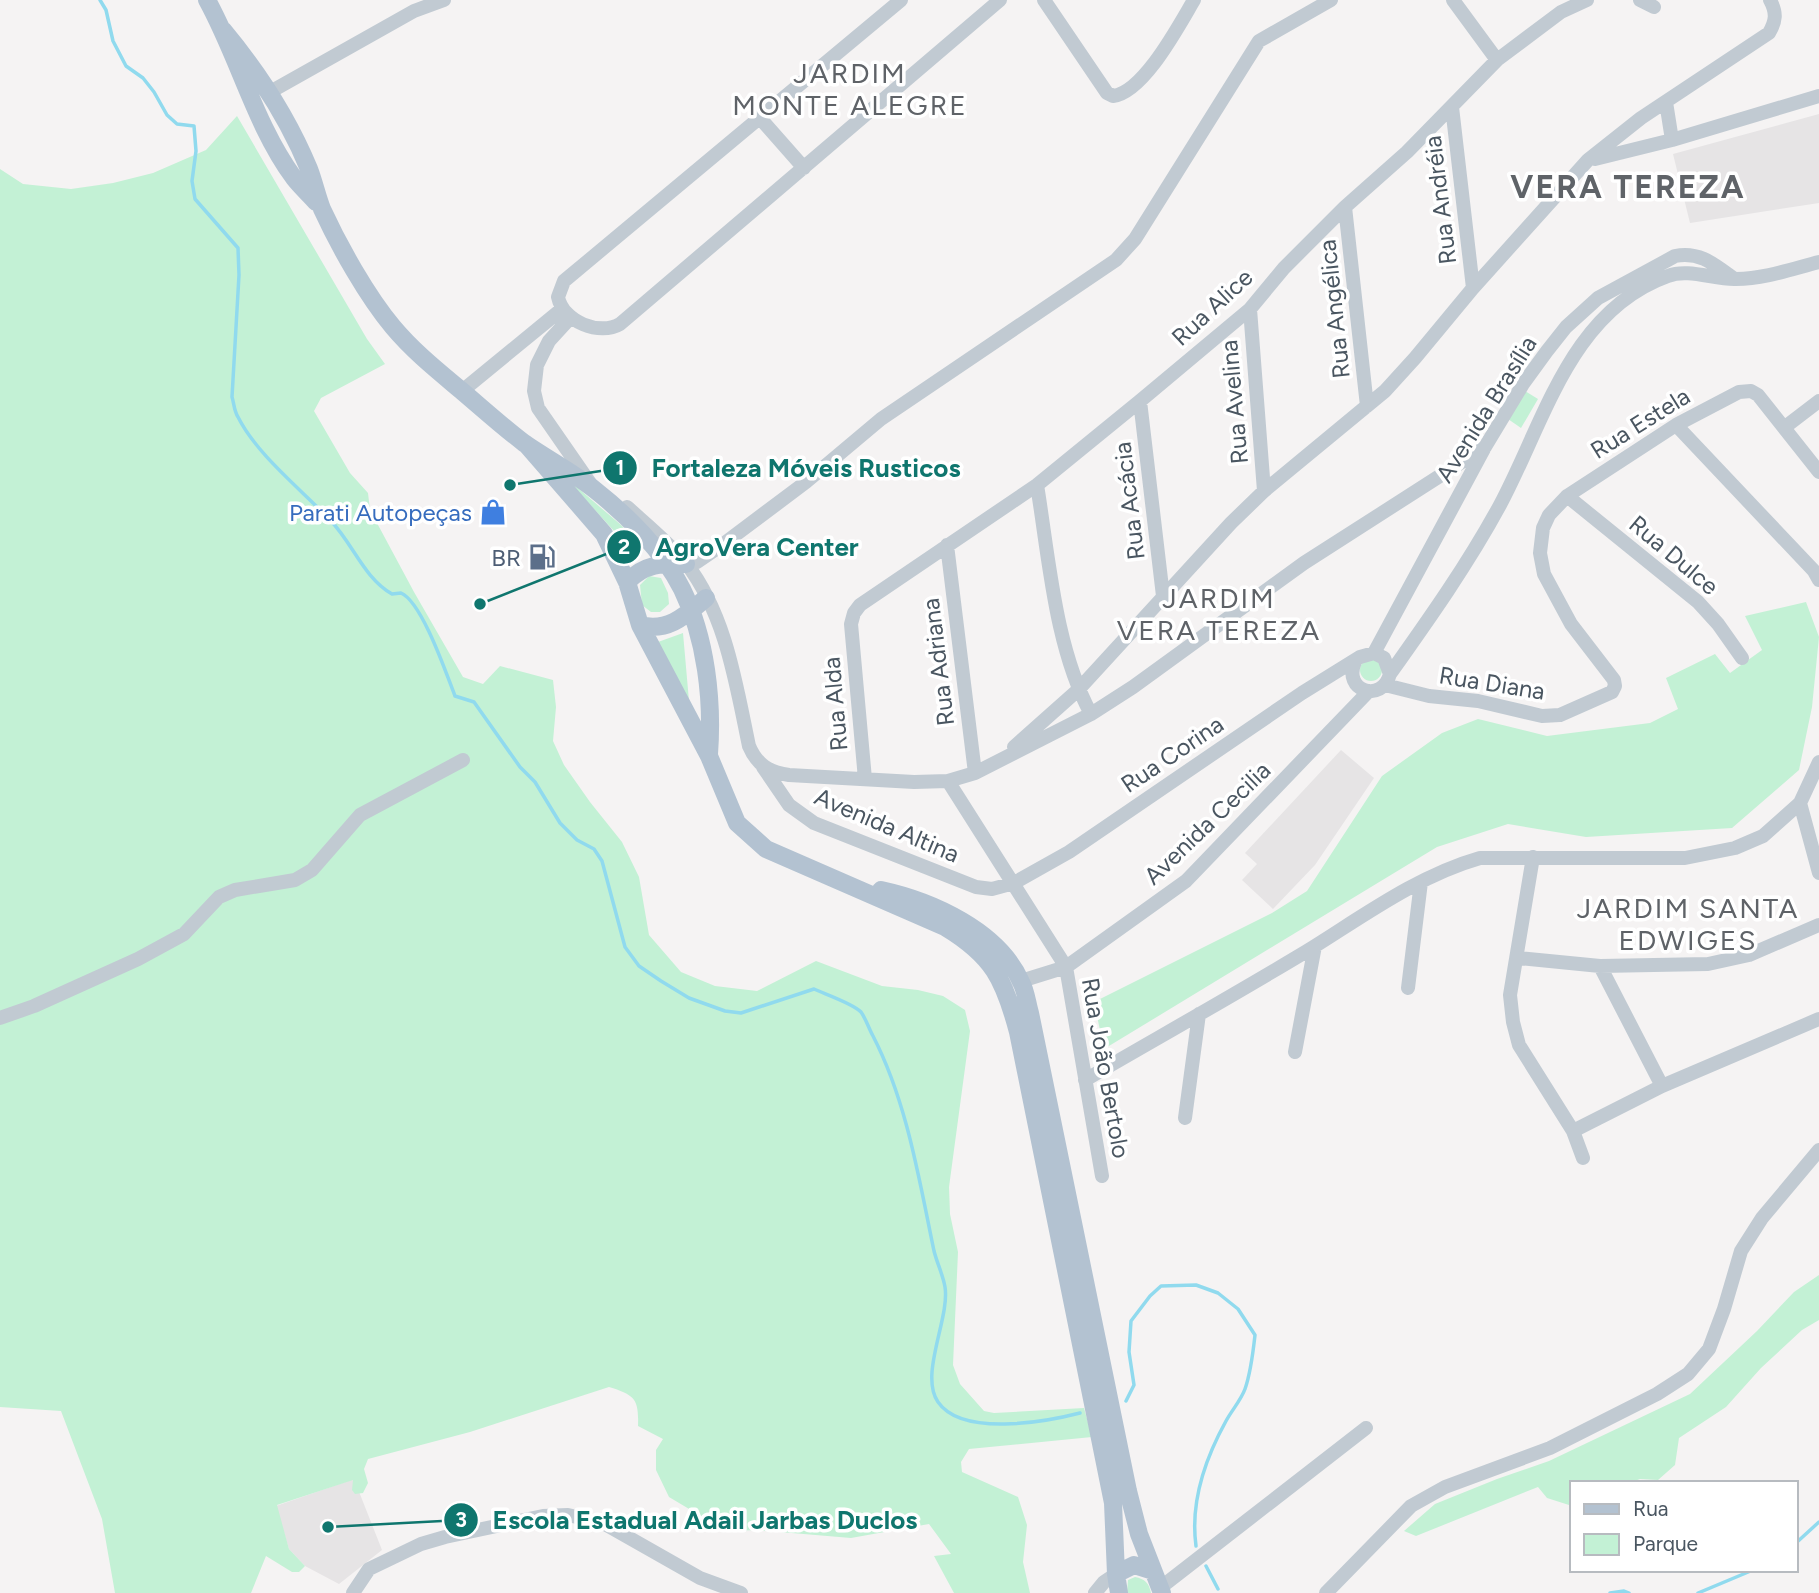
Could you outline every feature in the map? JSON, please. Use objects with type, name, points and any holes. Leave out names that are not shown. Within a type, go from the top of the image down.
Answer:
[{"type":"main road","points":[[207,0],[223,30],[270,139],[295,179],[321,207]]},
{"type":"main road","points":[[223,30],[270,92],[309,170],[321,207],[340,244],[392,326],[427,363],[526,444],[596,491],[652,545],[665,563],[681,588],[702,645],[709,756]]},
{"type":"main road","points":[[526,444],[604,534],[627,582],[640,625],[709,756],[737,822],[756,842],[804,867],[847,883],[945,927],[983,956],[1001,979],[1012,1007],[1020,1044],[1113,1503],[1115,1574],[1119,1593]]},
{"type":"main road","points":[[627,582],[643,568],[665,563],[686,564]]},
{"type":"main road","points":[[640,625],[649,628],[677,621],[706,597]]},
{"type":"main road","points":[[847,883],[892,892],[967,923],[988,937],[1005,956],[1021,981],[1030,1013],[1128,1491],[1139,1534],[1158,1584]]},
{"type":"main road","points":[[1115,1574],[1134,1565],[1158,1584]]},
{"type":"street","points":[[270,92],[414,11],[444,0]]},
{"type":"street","points":[[901,0],[564,281],[558,298],[566,313],[597,330],[611,329],[620,324],[1000,0]]},
{"type":"street","points":[[1044,0],[1107,93],[1114,96],[1127,92],[1151,66],[1194,0]]},
{"type":"street","points":[[686,564],[697,562],[722,545],[806,482],[881,419],[1115,260],[1135,239],[1259,41],[1331,0]]},
{"type":"street","points":[[1453,0],[1497,60]]},
{"type":"street","name":"Rua Alice","points":[[851,624],[860,605],[1037,485],[1250,309],[1284,268],[1452,107],[1497,60],[1514,50],[1561,12],[1587,0]]},
{"type":"street","points":[[1640,0],[1654,7]]},
{"type":"street","points":[[1000,760],[1078,690],[1203,551],[1264,491],[1399,376],[1473,288],[1588,160],[1641,118],[1769,33],[1776,22],[1775,10],[1770,0]]},
{"type":"street","points":[[1588,160],[1672,141],[1819,96]]},
{"type":"street","points":[[1666,102],[1672,141]]},
{"type":"street","name":"Rua Andréia","points":[[1452,107],[1473,288]]},
{"type":"street","points":[[759,117],[804,168]]},
{"type":"street","name":"Rua Angélica","points":[[1345,207],[1367,406]]},
{"type":"street","name":"Avenida Brasília","points":[[1374,653],[1485,447],[1523,384],[1566,327],[1598,298],[1675,256],[1688,253],[1700,256],[1734,279]]},
{"type":"street","points":[[1661,262],[1670,275]]},
{"type":"street","name":"Avenida Brasília","points":[[1388,680],[1458,576],[1501,503],[1545,406],[1575,354],[1594,329],[1616,307],[1639,290],[1670,275],[1734,279],[1760,277],[1819,262]]},
{"type":"street","name":"Rua Avelina","points":[[1250,309],[1264,491]]},
{"type":"street","points":[[462,391],[566,313]]},
{"type":"street","points":[[566,313],[537,365],[534,391],[538,408],[596,491]]},
{"type":"street","name":"Rua Estela","points":[[1567,496],[1676,425],[1739,392],[1751,391],[1758,395],[1785,427]]},
{"type":"street","name":"Rua Acácia","points":[[1140,401],[1163,596]]},
{"type":"street","points":[[1819,401],[1785,427],[1819,472]]},
{"type":"street","points":[[1676,425],[1817,573]]},
{"type":"street","points":[[763,767],[775,773],[789,775],[865,779],[948,781],[975,773],[1091,714],[1133,687],[1304,563],[1485,447]]},
{"type":"street","points":[[1037,485],[1059,617],[1078,690],[1091,714]]},
{"type":"street","name":"Avenida Altina","points":[[596,491],[626,507],[686,564],[706,597],[725,641],[749,746],[789,805],[814,823],[976,887],[992,889],[1014,883]]},
{"type":"street","name":"Rua Diana","points":[[1388,680],[1429,696],[1478,701],[1542,716],[1560,715],[1612,692],[1614,680],[1572,624],[1544,574],[1540,553],[1543,528],[1549,514],[1567,496]]},
{"type":"street","name":"Rua Dulce","points":[[1567,496],[1698,602],[1718,624],[1742,658]]},
{"type":"street","name":"Rua Adriana","points":[[947,545],[975,773]]},
{"type":"street","name":"Rua Alda","points":[[851,624],[865,779]]},
{"type":"street","points":[[1374,653],[1384,658],[1388,680],[1380,689],[1363,690],[1354,681],[1352,674],[1355,662],[1360,657],[1374,653]]},
{"type":"street","name":"Rua Corina","points":[[1014,883],[1069,852],[1303,693],[1355,662]]},
{"type":"street","name":"Avenida Cecilia","points":[[1021,981],[1066,967],[1186,881],[1369,691]]},
{"type":"street","points":[[0,1018],[45,1002],[138,959],[184,934],[219,897],[227,893],[295,880],[312,870],[360,815],[463,760]]},
{"type":"street","points":[[1085,1080],[1453,865],[1480,858],[1685,858],[1735,848],[1763,836],[1800,803],[1819,762]]},
{"type":"street","points":[[948,781],[1066,967]]},
{"type":"street","points":[[1800,803],[1819,873]]},
{"type":"street","points":[[1533,857],[1510,995],[1513,1022],[1519,1045],[1573,1131],[1583,1158]]},
{"type":"street","points":[[1408,988],[1421,882]]},
{"type":"street","points":[[1518,958],[1600,966],[1708,964],[1749,955],[1819,925]]},
{"type":"street","points":[[1295,1052],[1315,946]]},
{"type":"street","points":[[1600,966],[1662,1086]]},
{"type":"street","name":"Rua João Bertolo","points":[[1066,967],[1102,1176]]},
{"type":"street","points":[[1185,1118],[1199,1014]]},
{"type":"street","points":[[1573,1131],[1662,1086],[1819,1019]]},
{"type":"street","points":[[1326,1593],[1411,1506],[1445,1487],[1550,1448],[1657,1394],[1688,1374],[1709,1349],[1741,1251],[1762,1218],[1819,1150]]},
{"type":"street","points":[[1158,1584],[1366,1428]]},
{"type":"street","points":[[353,1593],[369,1569],[421,1544],[543,1517],[568,1515],[603,1523],[700,1578],[741,1593]]},
{"type":"street","points":[[1095,1593],[1115,1574]]},
{"type":"shaded area","points":[[1819,114],[1819,203],[1690,223],[1673,154]]},
{"type":"shaded area","points":[[1341,750],[1374,778],[1315,865],[1273,909],[1242,880],[1257,864],[1245,853]]},
{"type":"shaded area","points":[[354,1479],[382,1550],[339,1584],[305,1566],[289,1549],[276,1506]]},
{"type":"green space","points":[[237,116],[367,339],[385,364],[321,398],[314,411],[350,473],[368,493],[370,510],[463,677],[483,684],[500,666],[553,680],[556,707],[553,741],[564,765],[622,842],[639,877],[649,935],[681,972],[715,986],[757,991],[816,961],[882,986],[943,996],[965,1010],[970,1031],[949,1187],[950,1214],[958,1252],[953,1365],[960,1384],[984,1411],[994,1413],[1084,1408],[1092,1437],[969,1449],[961,1462],[962,1472],[1018,1497],[1027,1525],[1023,1562],[1030,1593],[954,1593],[934,1556],[951,1554],[929,1524],[851,1538],[757,1530],[726,1531],[669,1497],[656,1470],[656,1450],[663,1439],[638,1426],[638,1410],[634,1399],[609,1387],[470,1432],[368,1459],[364,1469],[368,1483],[363,1493],[355,1494],[352,1490],[353,1480],[277,1505],[289,1549],[305,1566],[299,1572],[292,1572],[266,1556],[251,1593],[115,1593],[102,1519],[61,1411],[0,1407],[0,169],[23,184],[71,189],[113,183],[153,173],[206,150]]},
{"type":"green space","points":[[1525,391],[1538,399],[1521,428],[1508,419]]},
{"type":"green space","points":[[565,477],[621,525],[643,548],[627,555],[614,531]]},
{"type":"green space","points":[[649,576],[661,578],[668,593],[669,604],[660,612],[651,612],[642,605],[640,585]]},
{"type":"green space","points":[[1806,602],[1819,637],[1812,707],[1799,770],[1732,828],[1586,837],[1508,824],[1437,847],[1104,1049],[1094,1002],[1272,913],[1307,891],[1382,776],[1442,733],[1478,719],[1547,736],[1650,723],[1678,709],[1666,678],[1715,654],[1730,673],[1762,650],[1745,616]]},
{"type":"green space","points":[[683,633],[689,701],[658,642]]},
{"type":"green space","points":[[1371,659],[1379,662],[1382,670],[1379,678],[1371,681],[1363,678],[1360,670],[1363,662]]},
{"type":"green space","points":[[1819,1275],[1819,1320],[1802,1330],[1761,1368],[1726,1407],[1679,1438],[1675,1465],[1658,1480],[1570,1481],[1569,1505],[1547,1498],[1538,1487],[1416,1536],[1404,1531],[1435,1504],[1549,1461],[1690,1394],[1794,1292]]},
{"type":"green space","points":[[1135,1577],[1146,1582],[1151,1593],[1127,1593],[1128,1580]]},
{"type":"waterway","points":[[100,0],[106,10],[113,41],[126,66],[143,78],[167,115],[177,124],[194,126],[196,151],[192,181],[195,199],[238,248],[232,397],[237,415],[246,431],[268,458],[339,530],[374,579],[392,594],[401,593],[409,599],[425,623],[455,696],[474,702],[520,767],[535,782],[560,823],[577,840],[594,849],[602,861],[625,947],[639,966],[689,998],[725,1011],[741,1013],[814,989],[861,1012],[895,1087],[945,1287],[932,1377],[933,1391],[938,1402],[950,1413],[965,1420],[984,1423],[1026,1423],[1080,1413]]},
{"type":"waterway","points":[[1126,1401],[1134,1385],[1129,1352],[1131,1321],[1161,1286],[1196,1285],[1218,1293],[1238,1309],[1255,1335],[1252,1362],[1243,1393],[1218,1435],[1201,1481],[1195,1513],[1196,1546]]},
{"type":"waterway","points":[[1798,1541],[1819,1522]]},
{"type":"waterway","points":[[1206,1566],[1218,1589]]},
{"type":"waterway","points":[[1698,1593],[1748,1572]]},
{"type":"waterway","points":[[1610,1593],[1629,1593]]},
{"type":"place","name":"Fortaleza Móveis Rusticos","points":[[510,485]]},
{"type":"place","name":"Parati Autopeças","points":[[493,512]]},
{"type":"place","name":"BR","points":[[542,557]]},
{"type":"place","name":"AgroVera Center","points":[[480,604]]},
{"type":"place","name":"Escola Estadual Adail Jarbas Duclos","points":[[328,1527]]},
{"type":"district","name":"JARDIM MONTE ALEGRE","points":[[850,89]]},
{"type":"district","name":"VERA TEREZA","points":[[1628,187]]},
{"type":"district","name":"JARDIM VERA TEREZA","points":[[1219,614]]},
{"type":"district","name":"JARDIM SANTA EDWIGES","points":[[1688,924]]}]
